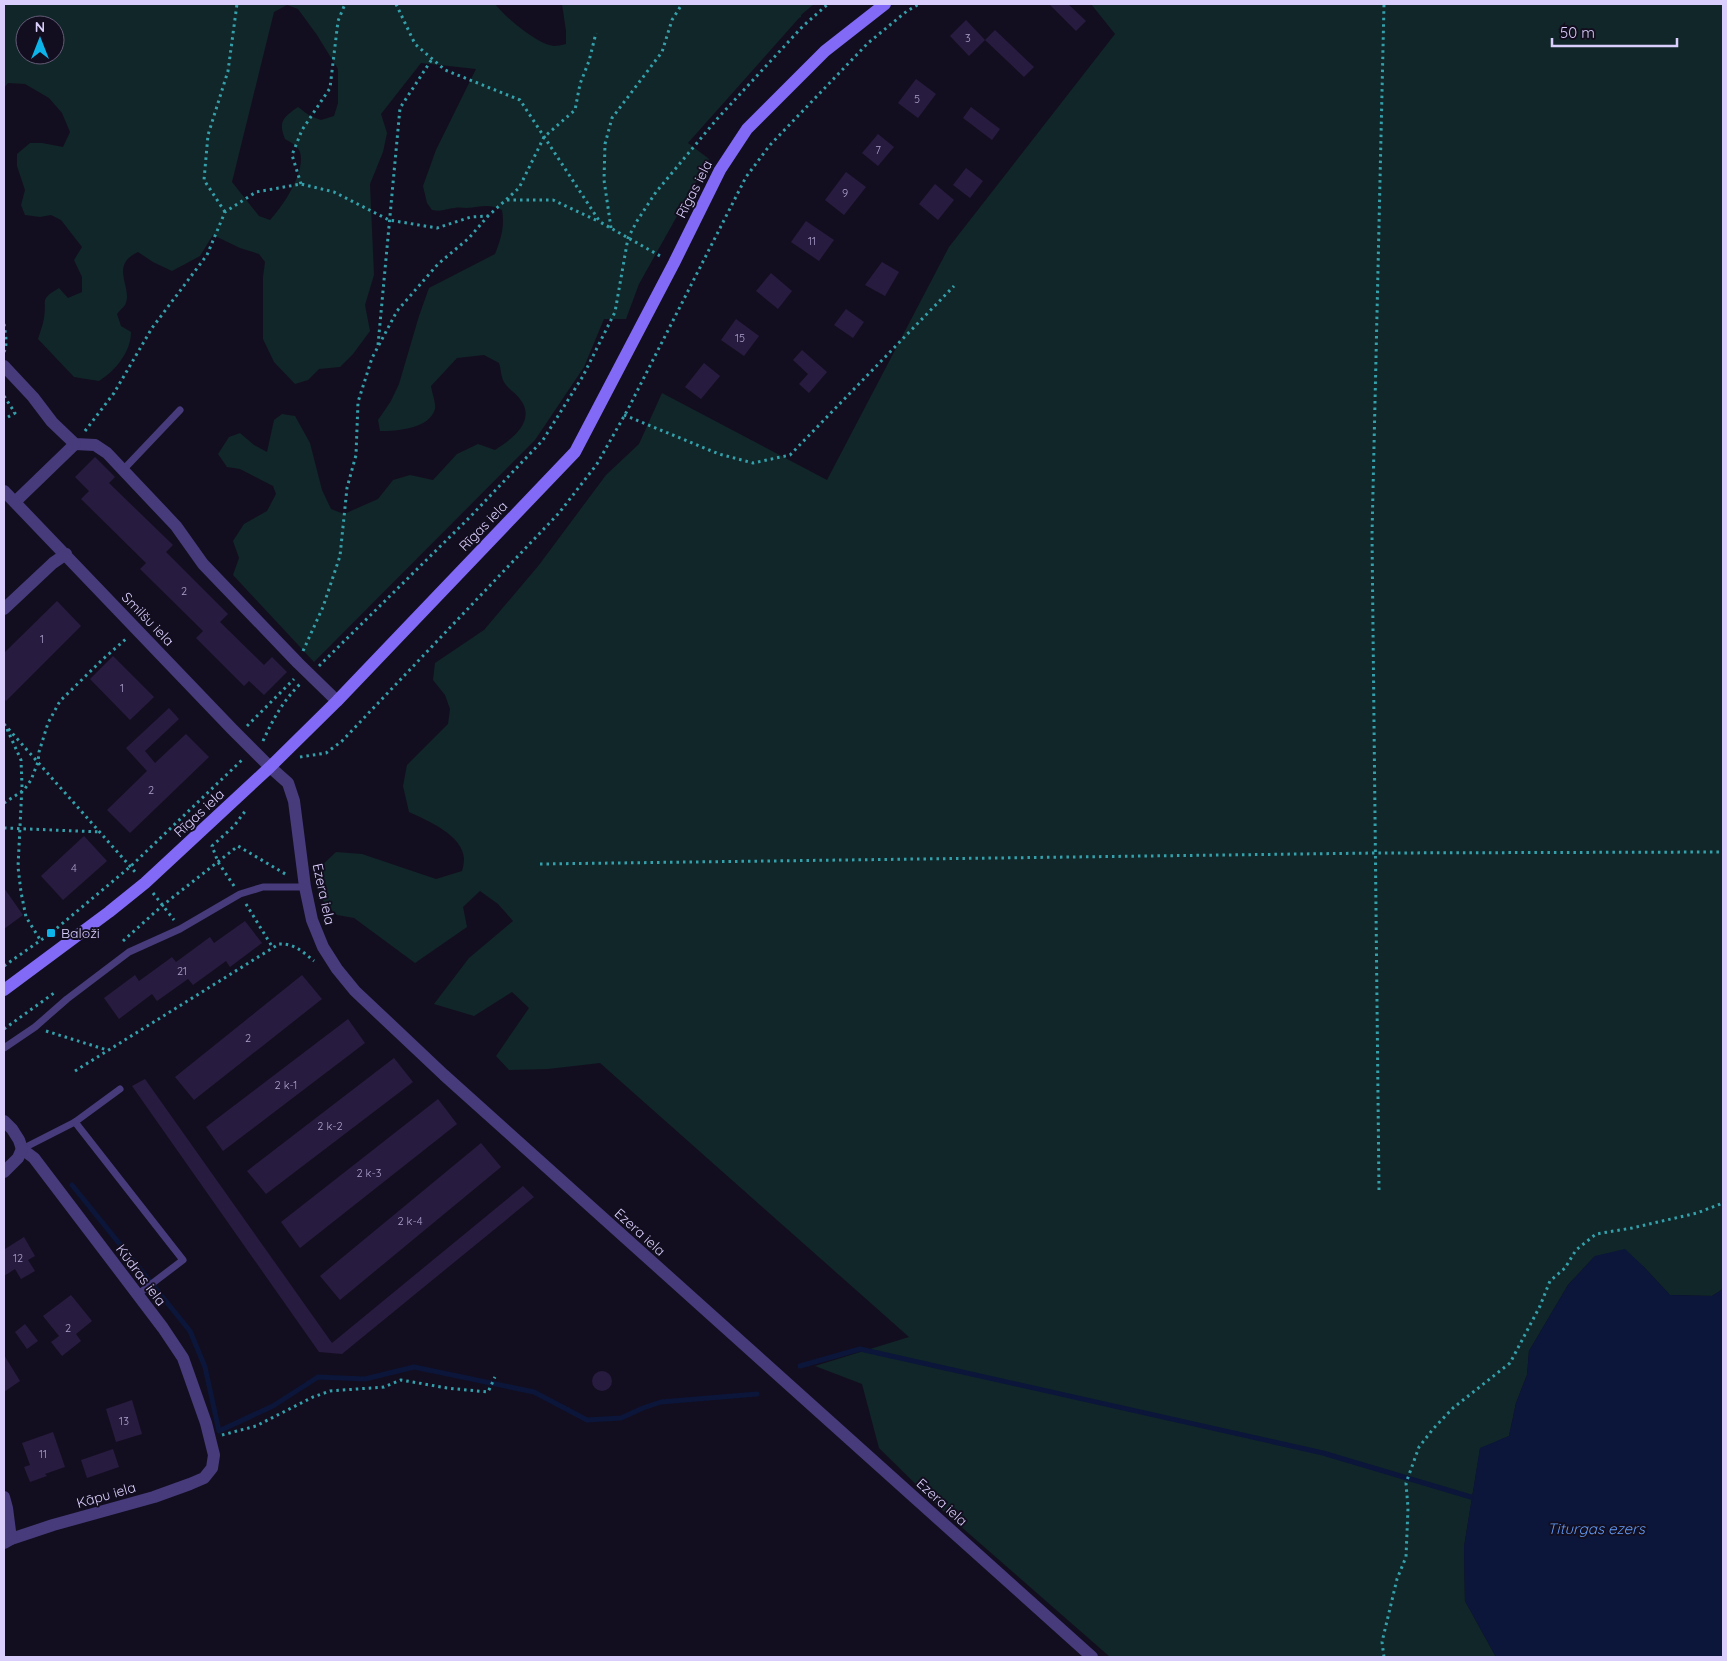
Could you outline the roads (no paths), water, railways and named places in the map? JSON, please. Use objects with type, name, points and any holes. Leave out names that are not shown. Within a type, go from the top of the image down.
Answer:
[{"type":"main road","name":"Rīgas iela","points":[[4,990],[145,883],[270,767],[337,701],[575,452],[674,263],[720,170],[748,129],[824,51],[885,4]]},
{"type":"street","points":[[4,366],[33,397],[52,422],[76,444],[95,445],[107,453],[176,526],[204,564],[337,701]]},
{"type":"street","points":[[14,502],[76,444]]},
{"type":"street","name":"Smilšu iela","points":[[4,492],[270,767]]},
{"type":"street","points":[[4,609],[53,563],[66,554]]},
{"type":"street","name":"Ezera iela","points":[[270,767],[288,783],[294,802],[305,886],[312,920],[323,947],[337,969],[355,991],[444,1075],[1092,1657]]},
{"type":"street","name":"Kūdras iela","points":[[4,1121],[12,1129],[22,1149],[34,1158],[163,1328],[183,1358],[192,1379],[210,1439],[214,1455],[212,1468]]},
{"type":"street","points":[[4,1172],[18,1158],[22,1149]]},
{"type":"street","name":"Kāpu iela","points":[[7,1541],[190,1484],[204,1478],[212,1468]]},
{"type":"street","points":[[4,1497],[7,1508],[7,1541]]},
{"type":"lane","points":[[123,470],[180,410]]},
{"type":"lane","points":[[4,1048],[35,1027],[67,999],[129,952],[180,929],[240,894],[263,887],[305,886]]},
{"type":"lane","points":[[22,1149],[75,1122],[120,1089]]},
{"type":"lane","points":[[75,1122],[183,1260],[137,1295]]},
{"type":"water","name":"Titurgas ezers","points":[[1625,1249],[1670,1295],[1712,1296],[1723,1289],[1723,1657],[1496,1657],[1465,1601],[1464,1547],[1480,1448],[1509,1436],[1516,1403],[1527,1375],[1529,1351],[1568,1285],[1595,1256]]},
{"type":"waterway","points":[[72,1185],[190,1331],[205,1367],[219,1431],[273,1406],[318,1377],[365,1379],[414,1367],[534,1392],[587,1420],[621,1418],[661,1402],[757,1394]]},
{"type":"waterway","points":[[800,1366],[860,1349],[1323,1453],[1471,1497]]},
{"type":"place","name":"Baloži","points":[[51,933]]}]
